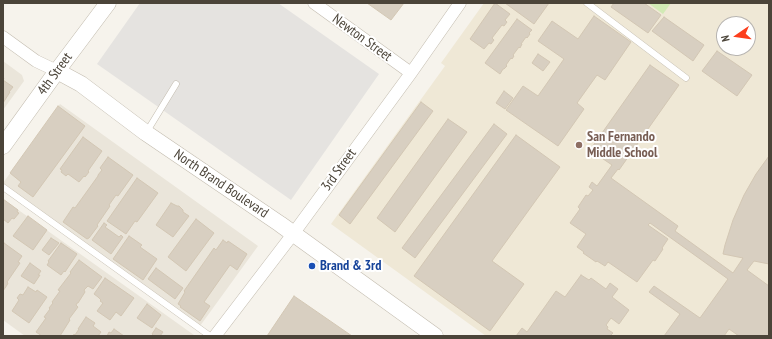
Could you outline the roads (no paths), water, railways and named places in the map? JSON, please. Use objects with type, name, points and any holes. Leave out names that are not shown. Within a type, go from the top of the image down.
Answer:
[{"type":"street","name":"4th Street","points":[[3,146],[108,3]]},
{"type":"street","name":"Newton Street","points":[[314,3],[410,73]]},
{"type":"street","name":"3rd Street","points":[[216,336],[293,234],[460,3]]},
{"type":"street","name":"North Brand Boulevard","points":[[3,37],[36,60],[81,84],[146,133],[293,234],[435,336]]},
{"type":"lane","points":[[587,3],[686,78]]},
{"type":"lane","points":[[146,133],[176,84]]},
{"type":"lane","points":[[3,187],[210,336]]},
{"type":"place","name":"San Fernando Middle School","points":[[579,145]]},
{"type":"place","name":"Brand & 3rd","points":[[312,266]]}]
